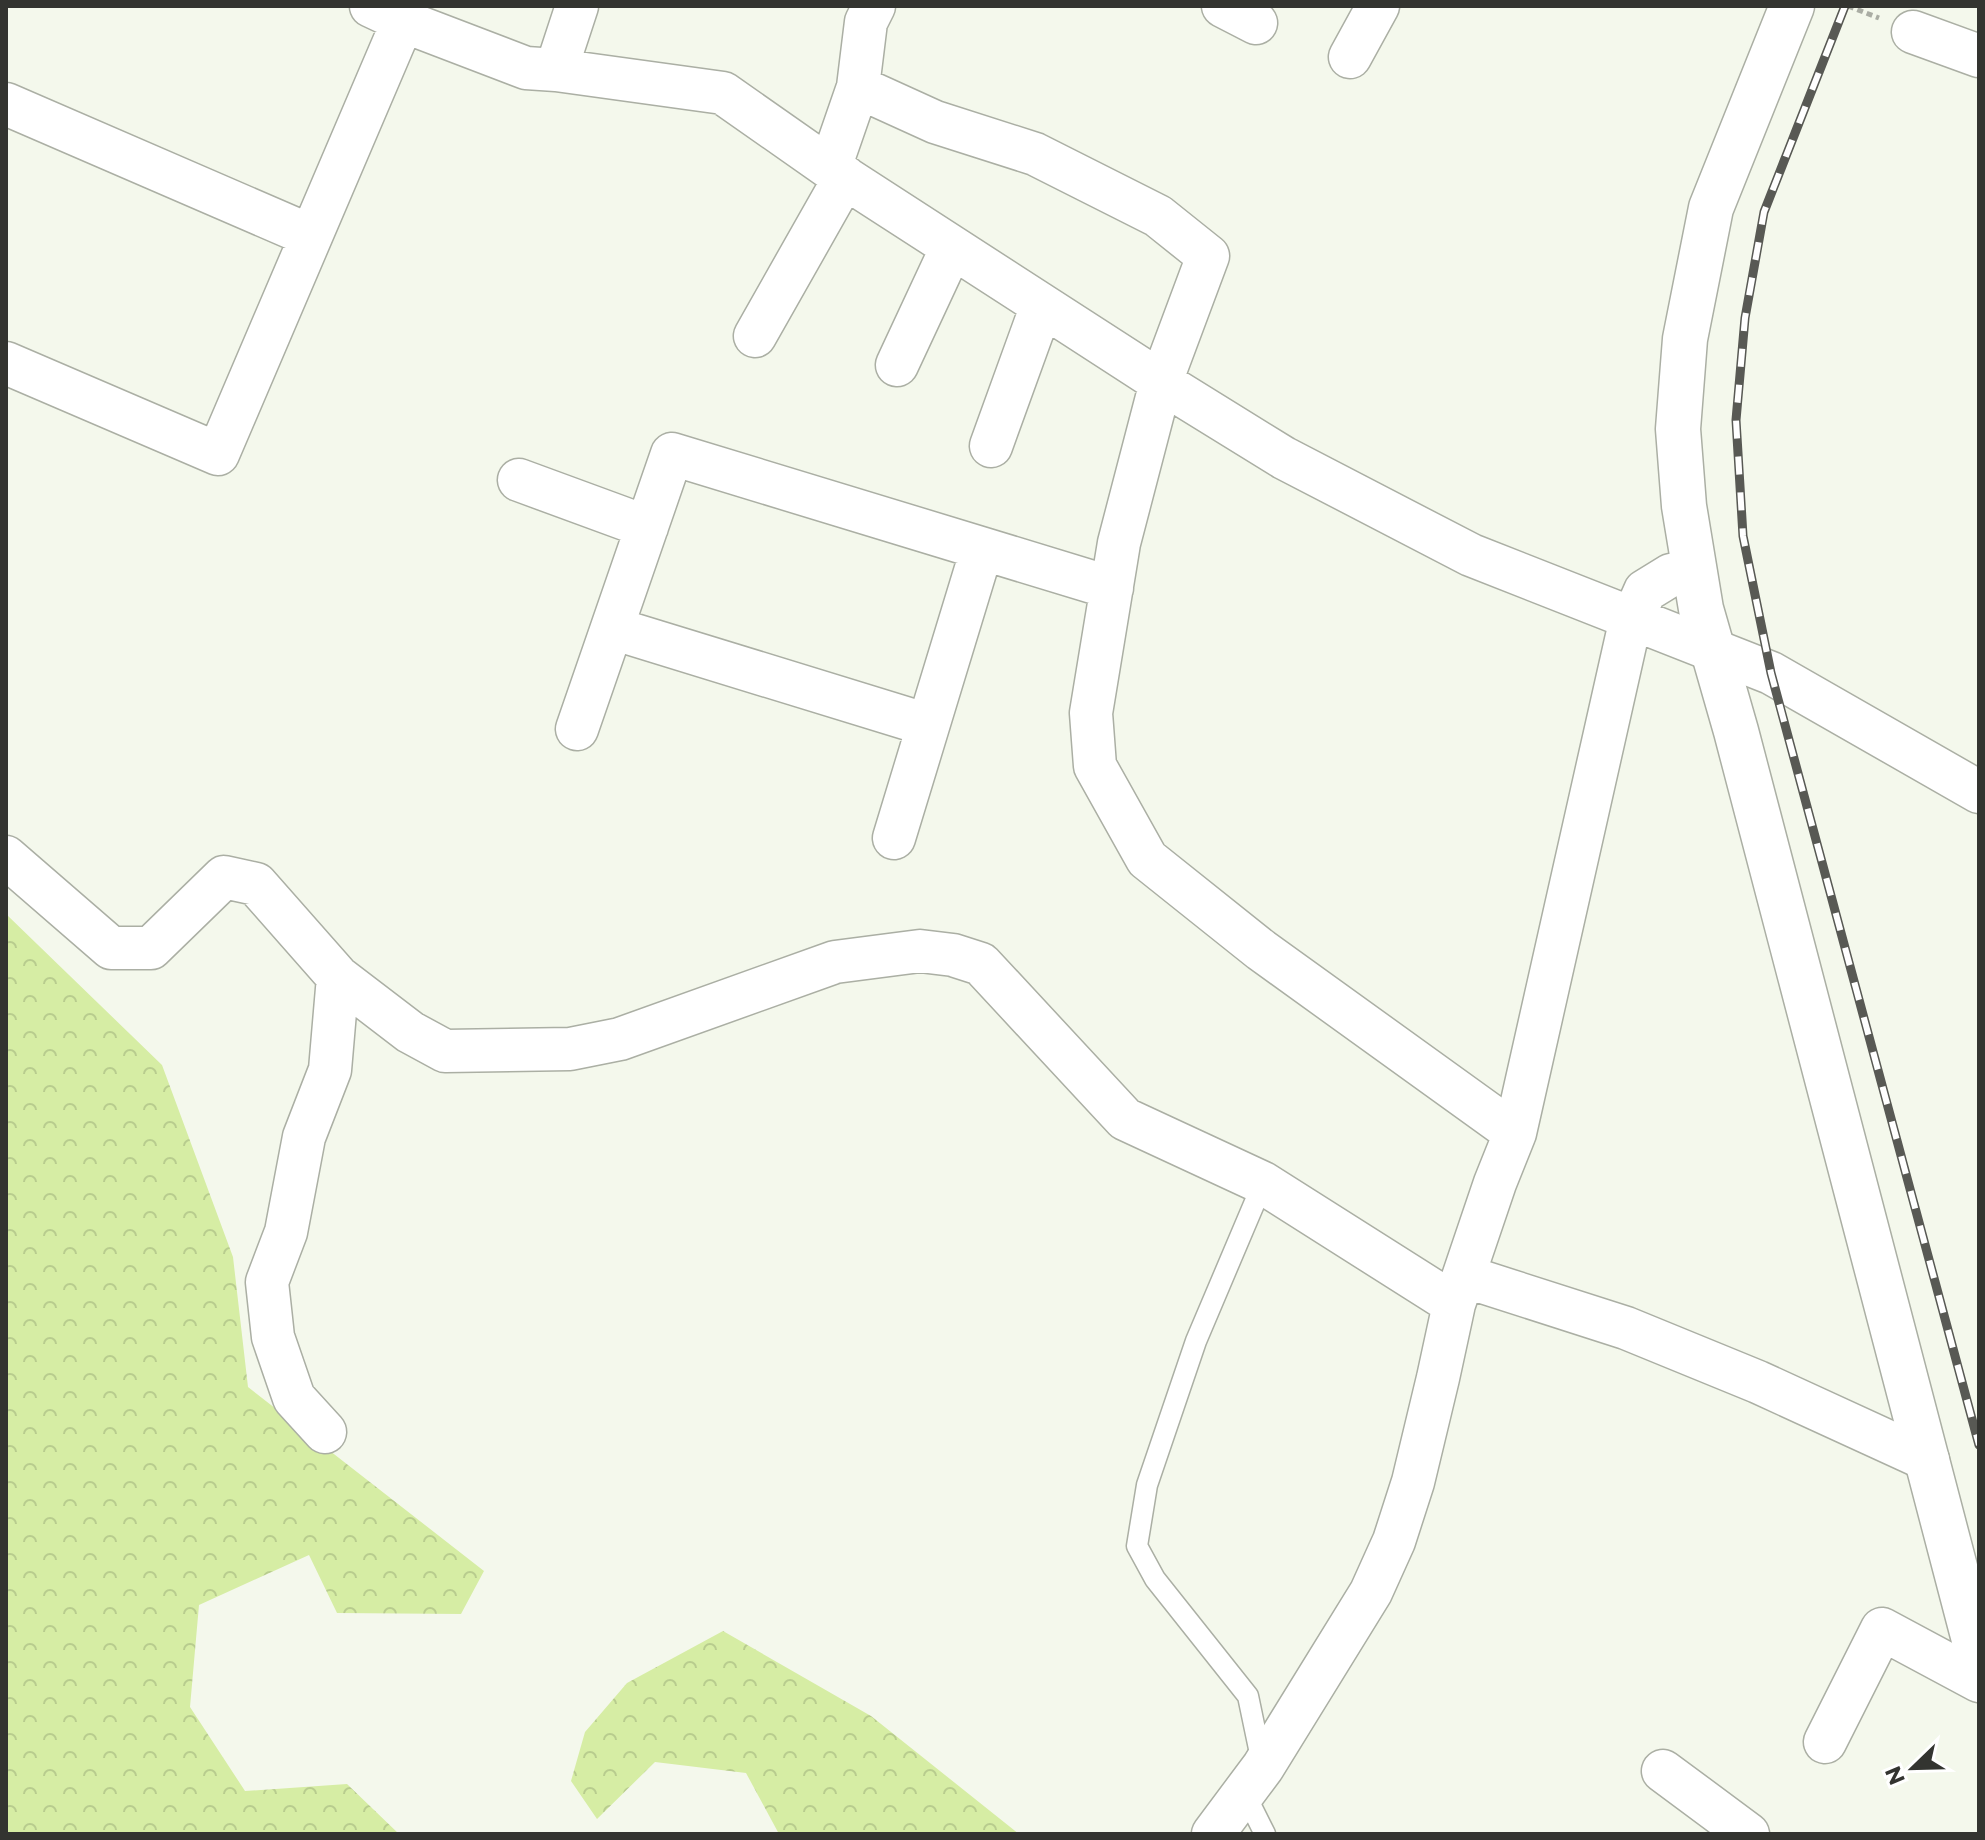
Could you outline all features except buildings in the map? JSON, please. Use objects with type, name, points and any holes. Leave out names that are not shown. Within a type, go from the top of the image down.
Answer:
[{"type":"street","points":[[556,70],[577,6]]},
{"type":"street","points":[[755,336],[838,173],[858,87],[866,22],[874,6]]},
{"type":"street","points":[[1350,57],[1378,6]]},
{"type":"street","points":[[1792,6],[1711,208],[1685,339],[1678,429],[1684,506],[1701,609],[1736,731],[1979,1659]]},
{"type":"street","points":[[6,363],[218,454],[311,236],[387,14],[526,68],[723,93],[838,173],[1284,458],[1471,555],[1771,673],[1979,792]]},
{"type":"street","points":[[1913,32],[1979,56]]},
{"type":"street","points":[[858,87],[935,122],[1035,154],[1158,216],[1208,256],[1161,382],[1119,543],[1091,713],[1095,766],[1147,859],[1261,950],[1515,1133]]},
{"type":"street","points":[[6,104],[311,236]]},
{"type":"street","points":[[897,365],[952,247]]},
{"type":"street","points":[[991,446],[1042,305]]},
{"type":"street","points":[[577,729],[672,454],[1112,588]]},
{"type":"street","points":[[519,480],[647,527]]},
{"type":"street","points":[[894,838],[982,549]]},
{"type":"street","points":[[1213,1834],[1254,1780],[1371,1592],[1394,1541],[1416,1467],[1459,1290],[1515,1133],[1629,627],[1645,591],[1671,575],[1694,570]]},
{"type":"street","points":[[612,628],[928,725]]},
{"type":"street","points":[[6,857],[111,948],[151,948],[224,877],[256,884],[338,977],[410,1032],[445,1051],[570,1049],[620,1039],[835,962],[920,951],[953,955],[981,964],[1125,1119],[1263,1183],[1459,1290],[1626,1328],[1758,1382],[1928,1460]]},
{"type":"street","points":[[325,1432],[294,1398],[273,1337],[267,1282],[286,1232],[304,1137],[330,1070],[338,977]]},
{"type":"street","points":[[1825,1742],[1882,1629],[1979,1681]]},
{"type":"street","points":[[1663,1771],[1748,1834]]},
{"type":"lane","points":[[1263,1183],[1196,1341],[1147,1485],[1137,1546],[1155,1579],[1248,1696],[1254,1780],[1265,1834]]},
{"type":"green space","points":[[6,914],[162,1065],[233,1257],[248,1387],[484,1571],[461,1614],[337,1613],[309,1555],[199,1605],[190,1707],[245,1791],[347,1784],[399,1834],[6,1834]]},
{"type":"green space","points":[[723,1631],[871,1716],[1019,1834],[779,1834],[746,1773],[655,1762],[597,1819],[571,1781],[585,1732],[627,1683]]},
{"type":"railway","points":[[1845,6],[1764,212],[1745,318],[1736,420],[1743,536],[1771,673],[1979,1445]]}]
